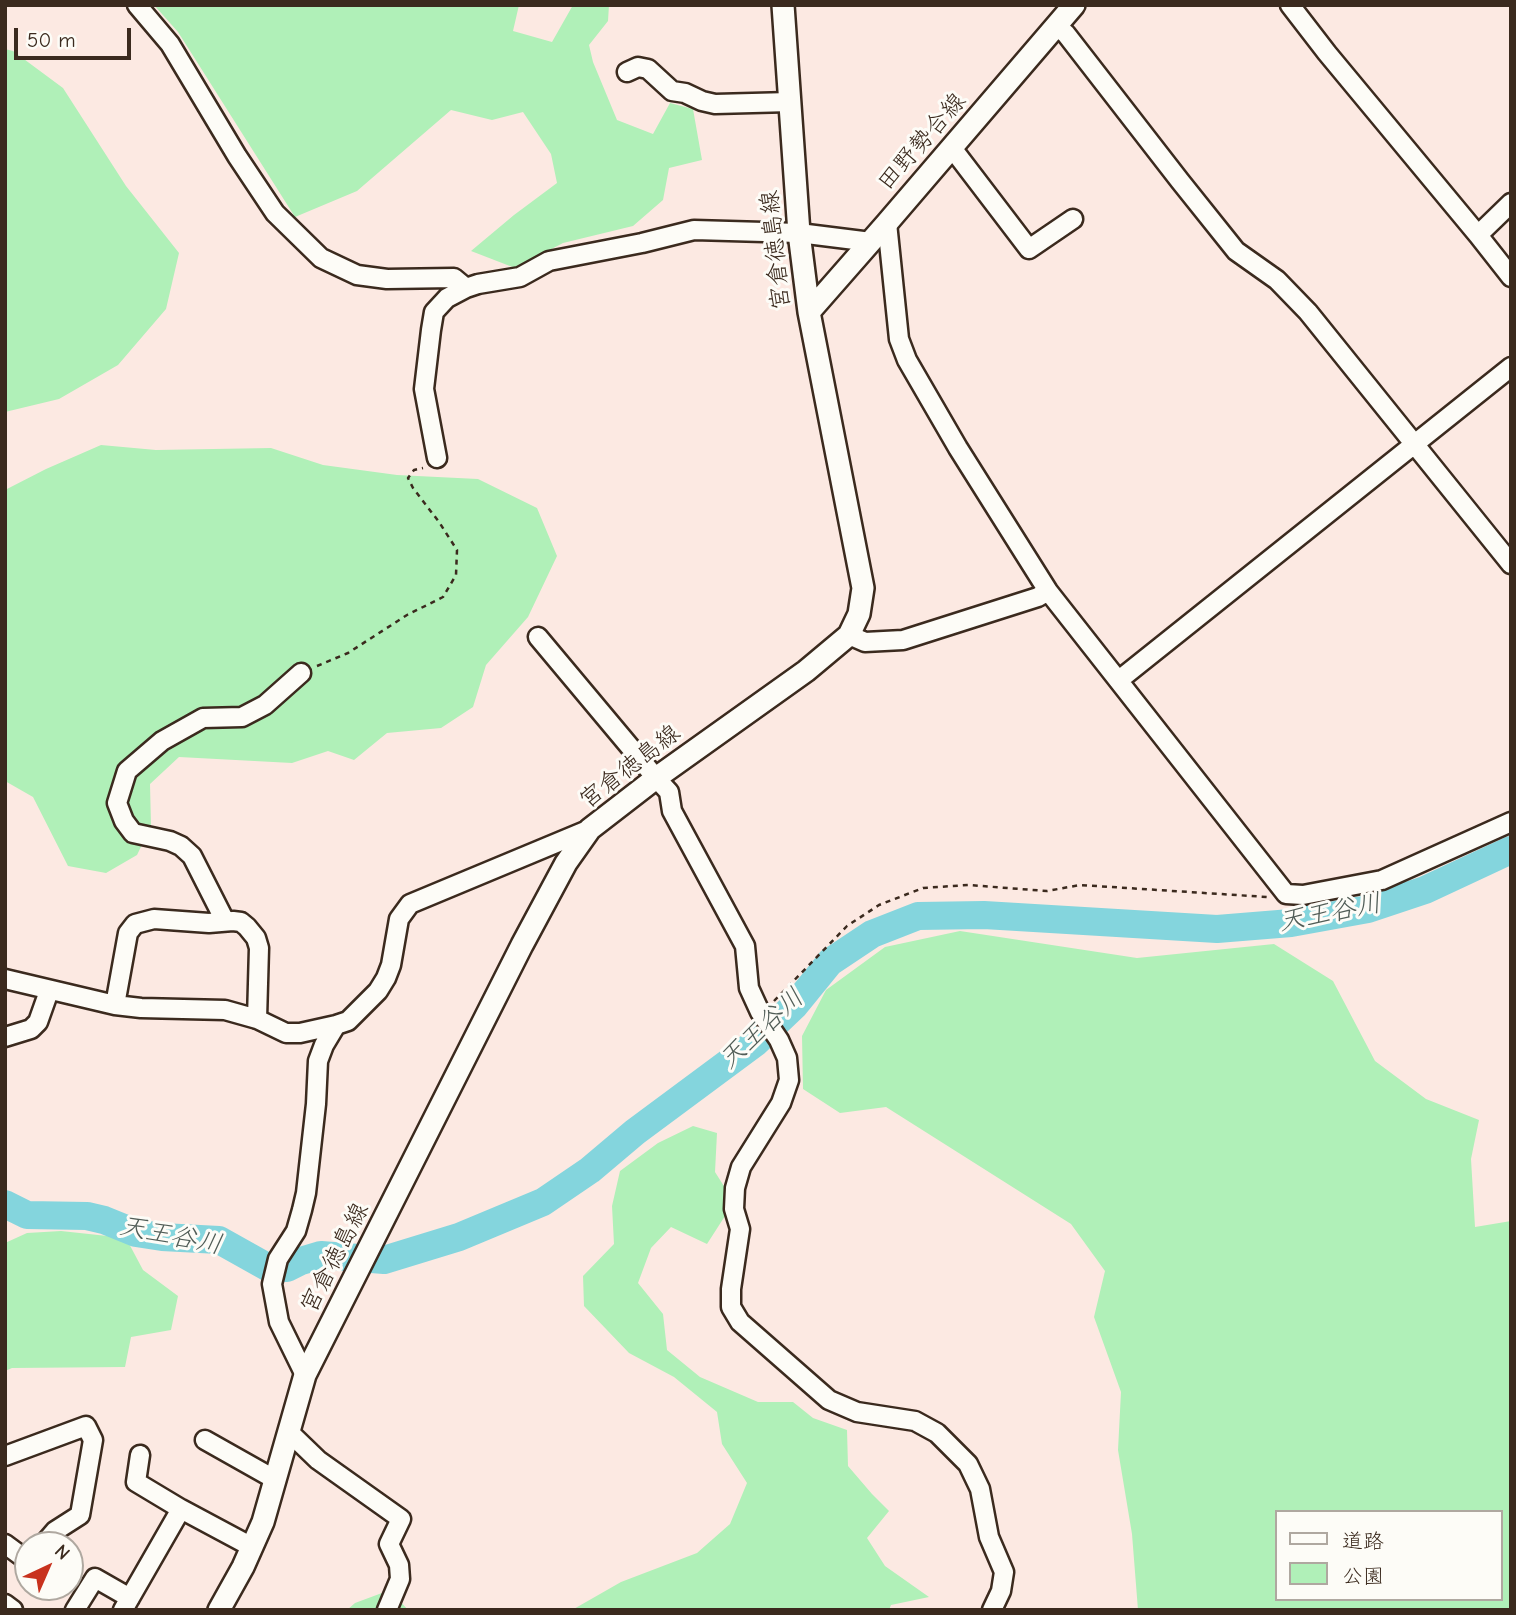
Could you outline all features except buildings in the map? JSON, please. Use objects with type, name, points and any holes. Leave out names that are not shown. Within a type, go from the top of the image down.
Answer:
[{"type":"main road","name":"宮倉徳島線","points":[[219,1610],[263,1522],[305,1375],[566,863],[590,829],[656,778],[807,671],[849,635],[859,614],[863,588],[809,312],[799,233],[783,5]]},
{"type":"main road","name":"田野勢合線","points":[[809,312],[1074,5]]},
{"type":"street","points":[[137,5],[170,44],[237,156],[275,213],[321,258],[357,275],[387,279],[454,278],[466,288]]},
{"type":"street","points":[[1290,5],[1511,277]]},
{"type":"street","points":[[1057,26],[1236,251],[1277,280],[1308,312],[1511,564]]},
{"type":"street","points":[[627,72],[638,66],[648,69],[671,91],[715,104],[790,102]]},
{"type":"street","points":[[952,148],[1029,249],[1073,219]]},
{"type":"street","points":[[1478,235],[1511,203]]},
{"type":"street","points":[[887,223],[899,339],[907,360],[958,448],[1048,592],[1286,894],[1303,895],[1382,880],[1511,822]]},
{"type":"street","points":[[437,458],[424,389],[434,312],[447,298],[466,288],[520,277],[549,261],[694,230],[799,233],[871,242]]},
{"type":"street","points":[[1119,680],[1511,367]]},
{"type":"street","points":[[849,635],[865,642],[903,640],[1048,592]]},
{"type":"street","points":[[538,637],[669,792],[672,811],[745,946],[749,988],[787,1058],[789,1080],[781,1103],[741,1167],[735,1188],[734,1209],[740,1229],[731,1307],[740,1322],[829,1400],[857,1412],[915,1421],[937,1433],[968,1464],[980,1489],[989,1537],[1004,1572],[1001,1591],[992,1610]]},
{"type":"street","points":[[225,921],[187,851],[170,841],[133,833],[124,821],[117,803],[123,781],[127,771],[162,741],[203,718],[242,717],[265,705],[301,673]]},
{"type":"street","points":[[5,979],[115,1005],[225,1010],[257,1019],[286,1033],[300,1033],[336,1025],[348,1021],[382,985],[391,965],[399,919],[410,904],[590,829]]},
{"type":"street","points":[[115,1005],[128,933],[135,924],[154,919],[209,923],[241,922],[256,937],[259,948],[257,1019]]},
{"type":"street","points":[[5,1037],[31,1029],[38,1022],[49,991]]},
{"type":"street","points":[[305,1375],[279,1322],[272,1284],[277,1265],[296,1231],[302,1210],[316,1104],[318,1061],[336,1025]]},
{"type":"street","points":[[5,1456],[86,1426],[93,1440],[80,1515],[55,1531]]},
{"type":"street","points":[[289,1432],[318,1460],[401,1519],[388,1544],[399,1565],[400,1579],[387,1610]]},
{"type":"street","points":[[205,1440],[276,1480]]},
{"type":"street","points":[[140,1455],[136,1482],[251,1547]]},
{"type":"street","points":[[75,1610],[96,1578],[126,1604],[181,1508]]},
{"type":"street","points":[[5,1604],[13,1610]]},
{"type":"path","points":[[301,673],[348,653],[407,615],[443,597],[456,575],[457,550],[408,478],[414,470],[431,466],[437,458]]},
{"type":"path","points":[[762,1016],[847,926],[879,905],[923,888],[968,885],[1047,891],[1080,885],[1257,897],[1286,894]]},
{"type":"green space","points":[[154,5],[519,5],[513,31],[552,42],[573,5],[609,5],[608,21],[589,45],[593,62],[617,120],[653,134],[670,103],[693,109],[702,160],[669,168],[663,200],[633,226],[563,243],[515,268],[471,251],[557,183],[551,154],[523,112],[492,120],[451,110],[357,191],[295,217],[178,32]]},
{"type":"green space","points":[[5,49],[13,51],[63,88],[126,186],[179,253],[166,309],[118,365],[59,399],[5,412]]},
{"type":"green space","points":[[101,445],[156,450],[271,448],[323,465],[397,475],[478,479],[537,508],[557,556],[528,617],[486,665],[473,707],[441,728],[387,733],[354,760],[328,751],[292,763],[179,757],[150,784],[151,826],[137,855],[106,873],[68,866],[33,797],[5,781],[5,490]]},
{"type":"green space","points":[[960,931],[1137,958],[1274,944],[1333,981],[1375,1061],[1426,1099],[1479,1120],[1471,1159],[1475,1227],[1511,1221],[1511,1610],[1138,1610],[1132,1534],[1118,1450],[1121,1392],[1094,1317],[1105,1271],[1071,1224],[886,1107],[840,1113],[803,1089],[802,1036],[826,990],[885,947]]},
{"type":"green space","points":[[693,1126],[717,1133],[715,1172],[734,1202],[707,1244],[671,1227],[651,1248],[638,1283],[663,1314],[667,1350],[700,1377],[758,1402],[793,1402],[813,1418],[847,1430],[848,1466],[889,1511],[867,1538],[885,1566],[929,1597],[891,1605],[889,1610],[572,1610],[621,1582],[697,1553],[730,1524],[747,1483],[722,1444],[717,1412],[674,1377],[629,1353],[584,1306],[583,1276],[614,1244],[612,1206],[620,1171],[658,1143]]},
{"type":"green space","points":[[61,1231],[126,1238],[143,1270],[178,1296],[171,1330],[131,1337],[125,1367],[12,1368],[5,1371],[5,1243],[27,1233]]},
{"type":"green space","points":[[390,1590],[408,1610],[347,1610],[355,1603]]},
{"type":"waterway","name":"天王谷川","points":[[5,1204],[27,1215],[87,1216],[136,1233],[219,1240],[269,1268],[287,1268],[321,1255],[384,1260],[459,1237],[543,1202],[590,1170],[635,1132],[755,1043],[795,1005],[830,962],[872,934],[918,916],[984,915],[1217,929],[1291,923],[1368,909],[1425,890],[1511,850]]}]
